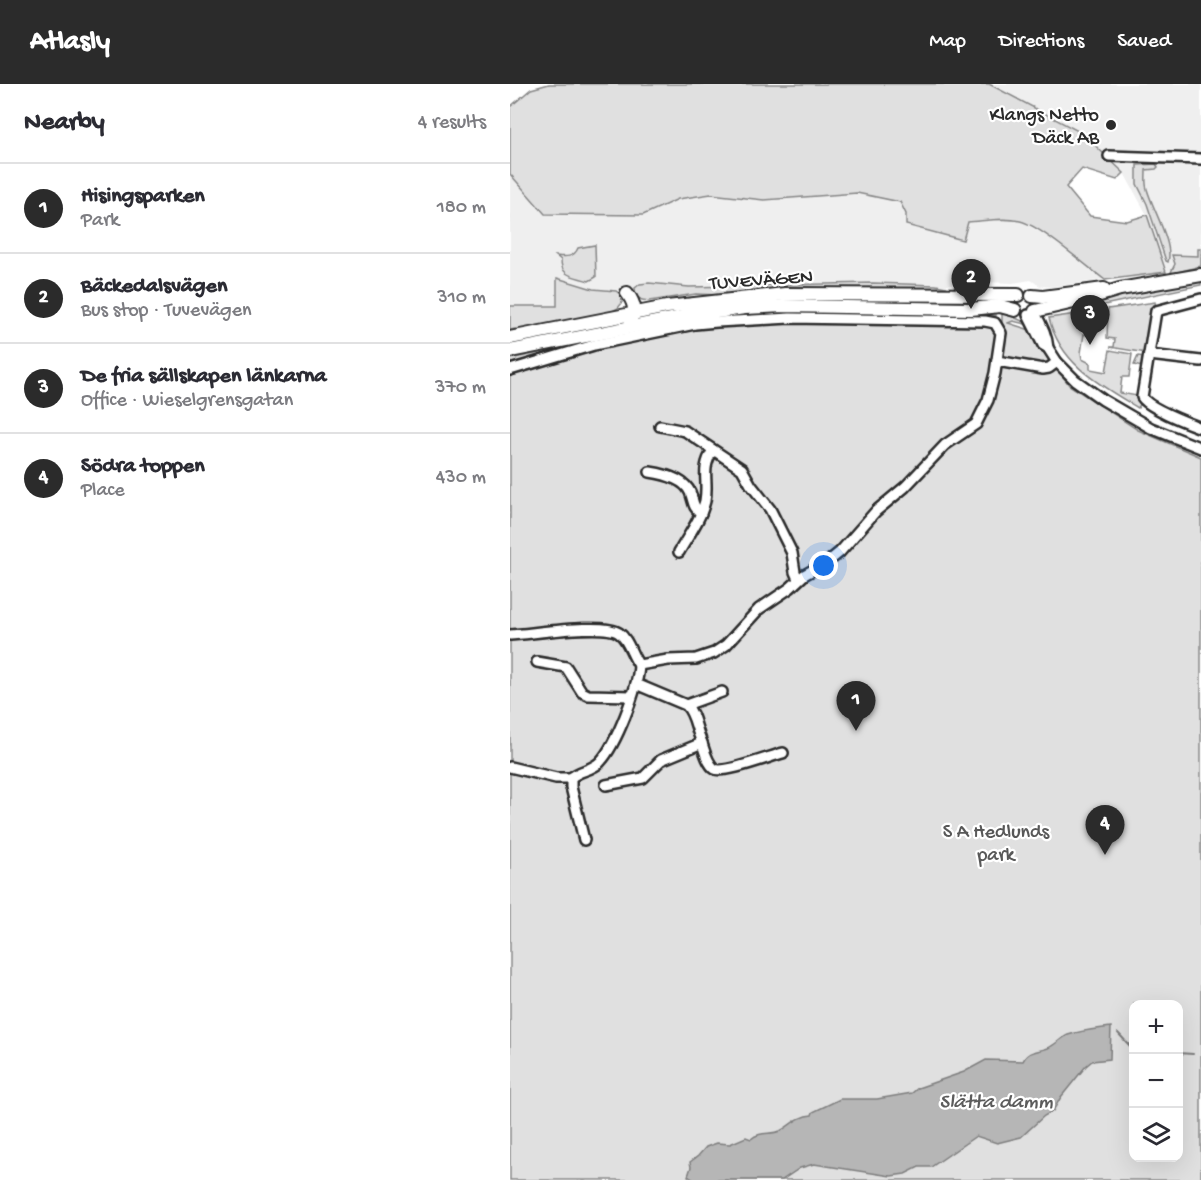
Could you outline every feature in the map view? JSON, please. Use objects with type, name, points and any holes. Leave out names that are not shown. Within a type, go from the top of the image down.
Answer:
[{"type":"main road","name":"TUVEVÄGEN","points":[[510,351],[687,316],[745,308],[783,306],[971,309],[1000,306],[1021,314],[1032,313],[1120,289],[1199,274]]},
{"type":"main road","name":"TUVEVÄGEN","points":[[630,298],[645,305],[698,299],[714,300],[813,293],[1026,294],[1043,297],[1083,291],[1120,289]]},
{"type":"main road","points":[[1015,310],[1012,302],[1018,295]]},
{"type":"main road","points":[[1032,296],[1037,302],[1032,313]]},
{"type":"main road","points":[[510,338],[609,317],[623,307],[630,298]]},
{"type":"main road","points":[[609,317],[630,298]]},
{"type":"main road","points":[[597,334],[603,328],[629,320],[630,298]]},
{"type":"street","points":[[1109,156],[1201,159]]},
{"type":"street","points":[[1201,299],[1158,310],[1156,313],[1142,399],[1156,408],[1201,428]]},
{"type":"street","points":[[1032,313],[1038,339],[1075,380],[1151,428],[1201,448]]},
{"type":"street","points":[[510,370],[594,345],[695,324],[747,319],[993,322],[999,327],[1001,333],[997,361],[988,400],[976,424],[945,445],[905,487],[876,511],[829,561],[798,579],[790,588],[754,614],[726,645],[714,653],[696,659],[668,660],[639,665]]},
{"type":"street","points":[[1149,355],[1201,361]]},
{"type":"street","points":[[997,361],[1044,369],[1057,362]]},
{"type":"street","points":[[660,426],[685,431],[742,469],[751,485],[770,509],[792,553],[798,579]]},
{"type":"street","points":[[679,552],[701,513],[706,494],[706,464],[713,450]]},
{"type":"street","points":[[650,472],[683,484],[689,490],[695,510],[701,513]]},
{"type":"street","points":[[510,635],[588,628],[610,629],[621,635],[639,665],[636,684],[613,741],[601,761],[571,778],[556,778],[510,767]]},
{"type":"street","points":[[537,662],[566,667],[582,692],[588,695],[631,696]]},
{"type":"street","points":[[636,684],[686,705],[692,712],[712,766],[720,770],[783,753]]},
{"type":"street","points":[[686,705],[722,692]]},
{"type":"street","points":[[606,785],[643,778],[661,760],[702,743]]},
{"type":"street","points":[[571,778],[570,787],[584,840]]},
{"type":"shaded area","points":[[989,84],[1201,84],[1201,261],[1166,272],[1147,215],[1124,173],[1082,133]]},
{"type":"shaded area","points":[[510,174],[545,214],[643,215],[678,199],[711,194],[764,200],[857,193],[901,202],[906,214],[906,225],[963,240],[968,223],[999,220],[1021,221],[1050,238],[1105,280],[1051,287],[1040,286],[1031,280],[1013,283],[960,281],[945,286],[856,283],[689,287],[645,283],[636,287],[635,295],[623,298],[621,302],[587,317],[510,331]]},
{"type":"green space","points":[[549,84],[989,84],[1082,133],[1124,173],[1117,180],[1082,169],[1066,187],[1090,216],[1127,221],[1147,215],[1166,272],[1105,280],[1029,224],[1001,219],[968,222],[963,240],[906,225],[906,214],[900,202],[857,193],[764,200],[711,194],[678,199],[643,215],[545,214],[510,174],[510,107],[531,89]]},
{"type":"green space","points":[[1156,164],[1158,167],[1156,169],[1146,170],[1146,184],[1168,246],[1168,262],[1147,204],[1137,184],[1137,165]]},
{"type":"green space","points":[[595,245],[596,277],[589,281],[574,277],[563,270],[561,260],[556,256],[569,256],[574,254],[578,248]]},
{"type":"green space","points":[[1198,249],[1201,249],[1201,266],[1171,272],[1175,264],[1172,255],[1198,256]]},
{"type":"green space","points":[[557,278],[593,289],[616,291],[621,295],[622,303],[609,313],[519,331],[510,330],[510,306],[557,306]]},
{"type":"green space","points":[[1201,278],[1201,285],[1089,308],[1059,310],[1144,288]]},
{"type":"green space","points":[[873,283],[946,287],[944,289],[696,294],[649,301],[636,296],[635,288],[640,284],[689,287]]},
{"type":"green space","points":[[1155,302],[1156,308],[1146,353],[1110,347],[1114,347],[1115,339],[1107,338],[1108,309]]},
{"type":"green space","name":"S A Hedlunds park","points":[[801,310],[951,314],[951,317],[996,315],[995,319],[1002,322],[1002,312],[1027,323],[1013,321],[1008,323],[1030,330],[1069,385],[1138,430],[1201,457],[1201,1180],[510,1180],[510,359],[725,315]]},
{"type":"green space","points":[[1105,310],[1101,328],[1088,331],[1087,335],[1084,334],[1082,359],[1090,363],[1090,369],[1106,372],[1110,350],[1132,354],[1129,377],[1122,377],[1120,393],[1137,396],[1142,367],[1134,365],[1138,356],[1145,357],[1141,403],[1138,408],[1096,382],[1072,361],[1054,334],[1049,318]]},
{"type":"water","name":"Slätta damm","points":[[1111,1027],[1110,1059],[1092,1061],[1086,1066],[1061,1097],[1053,1111],[1021,1137],[997,1143],[976,1136],[931,1167],[919,1167],[905,1174],[891,1176],[814,1164],[800,1168],[782,1180],[694,1180],[688,1176],[690,1162],[706,1147],[717,1143],[730,1144],[746,1137],[751,1139],[758,1135],[780,1131],[840,1099],[877,1099],[912,1093],[918,1088],[964,1072],[986,1060],[1023,1061],[1030,1053],[1048,1048],[1068,1035]]},
{"type":"waterway","points":[[1118,1033],[1129,1045]]},
{"type":"waterway","points":[[1183,1053],[1193,1054]]},
{"type":"place","name":"Klangs Netto Däck AB","points":[[1111,125]]},
{"type":"place","name":"Bäckedalsvägen","points":[[971,309]]},
{"type":"place","name":"De fria sällskapen länkarna","points":[[1090,345]]},
{"type":"place","name":"Hisingsparken","points":[[856,731]]},
{"type":"place","name":"Södra toppen","points":[[1105,855]]}]
